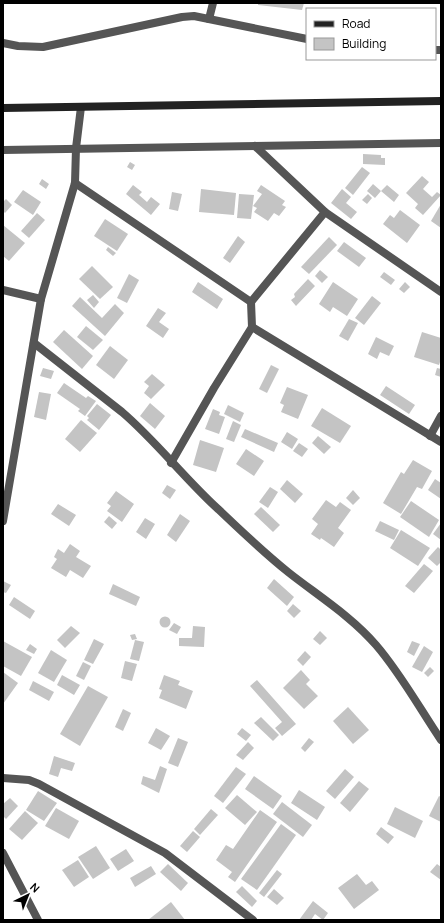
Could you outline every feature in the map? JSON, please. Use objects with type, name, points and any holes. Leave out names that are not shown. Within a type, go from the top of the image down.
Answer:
[{"type":"main road","points":[[3,108],[441,101]]},
{"type":"street","points":[[209,19],[213,3]]},
{"type":"street","points":[[3,43],[18,46],[43,47],[182,17],[194,16],[306,39]]},
{"type":"street","points":[[3,520],[41,299],[75,183],[76,148],[81,107]]},
{"type":"street","points":[[3,150],[441,143]]},
{"type":"street","points":[[255,146],[325,212],[441,292]]},
{"type":"street","points":[[75,183],[251,302]]},
{"type":"street","points":[[171,463],[214,388],[252,327],[251,302],[325,212]]},
{"type":"street","points":[[3,290],[41,299]]},
{"type":"street","points":[[252,327],[441,442]]},
{"type":"street","points":[[34,343],[135,423],[198,491],[272,558],[330,603],[376,645],[441,740]]},
{"type":"street","points":[[430,436],[441,416]]},
{"type":"street","points":[[3,778],[28,780],[38,784],[165,853],[253,920]]},
{"type":"street","points":[[3,853],[38,920]]},
{"type":"building","points":[[258,3],[304,3],[302,10],[258,5]]},
{"type":"building","points":[[363,154],[381,155],[381,158],[385,158],[385,165],[363,164]]},
{"type":"building","points":[[130,162],[135,165],[132,170],[127,167]]},
{"type":"building","points":[[362,167],[370,173],[353,195],[345,188]]},
{"type":"building","points":[[422,176],[429,182],[423,189],[432,197],[437,192],[441,195],[423,215],[415,208],[418,204],[406,193]]},
{"type":"building","points":[[42,179],[49,184],[46,189],[39,184]]},
{"type":"building","points":[[373,184],[381,191],[375,198],[367,191]]},
{"type":"building","points":[[133,185],[142,192],[139,195],[147,202],[151,197],[160,204],[151,215],[126,194]]},
{"type":"building","points":[[261,185],[285,201],[282,205],[286,207],[279,216],[274,213],[268,221],[254,212],[257,208],[253,206],[262,194],[257,191]]},
{"type":"building","points":[[387,185],[399,195],[394,202],[381,191]]},
{"type":"building","points":[[201,189],[236,193],[234,215],[199,212]]},
{"type":"building","points":[[342,189],[351,197],[346,203],[357,212],[351,219],[331,203]]},
{"type":"building","points":[[23,190],[41,202],[33,215],[14,202]]},
{"type":"building","points":[[172,192],[182,194],[178,211],[169,209]]},
{"type":"building","points":[[239,194],[254,195],[251,219],[237,218]]},
{"type":"building","points":[[368,194],[372,198],[367,204],[362,200]]},
{"type":"building","points":[[6,199],[12,205],[5,213],[3,211],[3,202]]},
{"type":"building","points":[[441,204],[441,228],[431,221]]},
{"type":"building","points":[[400,210],[420,225],[407,243],[383,224],[390,215],[394,218]]},
{"type":"building","points":[[37,213],[45,220],[29,238],[21,231]]},
{"type":"building","points":[[105,219],[128,234],[117,251],[94,236]]},
{"type":"building","points":[[3,225],[25,243],[9,261],[3,256]]},
{"type":"building","points":[[238,236],[245,242],[230,263],[223,258]]},
{"type":"building","points":[[329,237],[337,245],[309,274],[301,267]]},
{"type":"building","points":[[344,242],[366,258],[359,267],[337,251]]},
{"type":"building","points":[[108,247],[116,253],[113,256],[106,250]]},
{"type":"building","points":[[92,266],[113,287],[100,299],[79,279]]},
{"type":"building","points":[[320,270],[328,277],[322,283],[315,276]]},
{"type":"building","points":[[384,272],[395,280],[391,285],[380,277]]},
{"type":"building","points":[[129,274],[139,280],[127,303],[117,298]]},
{"type":"building","points":[[308,279],[315,286],[296,306],[291,300],[295,297],[294,294]]},
{"type":"building","points":[[198,282],[223,299],[217,309],[192,292]]},
{"type":"building","points":[[333,282],[358,299],[347,316],[333,307],[330,312],[319,304]]},
{"type":"building","points":[[405,282],[410,287],[404,293],[399,289]]},
{"type":"building","points":[[93,295],[99,302],[94,308],[87,300]]},
{"type":"building","points":[[372,296],[381,303],[364,325],[355,318]]},
{"type":"building","points":[[80,297],[102,318],[115,304],[124,313],[105,336],[72,306]]},
{"type":"building","points":[[158,308],[166,313],[159,322],[169,329],[163,338],[146,326]]},
{"type":"building","points":[[349,319],[358,323],[348,341],[339,336]]},
{"type":"building","points":[[86,326],[103,340],[93,350],[77,337]]},
{"type":"building","points":[[64,330],[93,356],[82,369],[53,342]]},
{"type":"building","points":[[422,332],[441,338],[441,359],[439,365],[414,357]]},
{"type":"building","points":[[376,337],[394,346],[389,356],[380,352],[377,359],[368,354]]},
{"type":"building","points":[[110,346],[128,360],[114,379],[96,365]]},
{"type":"building","points":[[271,365],[279,369],[267,393],[259,389]]},
{"type":"building","points":[[43,368],[54,371],[51,379],[40,376]]},
{"type":"building","points":[[437,368],[441,369],[441,377],[435,375]]},
{"type":"building","points":[[152,374],[165,385],[151,399],[144,393],[149,386],[144,382]]},
{"type":"building","points":[[64,383],[86,398],[88,396],[96,401],[85,416],[78,411],[80,409],[57,393]]},
{"type":"building","points":[[386,386],[415,405],[409,414],[380,395]]},
{"type":"building","points":[[287,387],[308,395],[298,419],[281,412],[284,405],[280,403]]},
{"type":"building","points":[[39,392],[51,394],[46,420],[34,417]]},
{"type":"building","points":[[150,403],[165,416],[155,429],[140,416]]},
{"type":"building","points":[[97,404],[111,415],[99,430],[87,420],[89,418],[87,416]]},
{"type":"building","points":[[228,405],[244,413],[240,422],[224,414]]},
{"type":"building","points":[[322,408],[351,426],[340,443],[311,426]]},
{"type":"building","points":[[213,409],[220,412],[219,415],[225,417],[219,434],[205,429]]},
{"type":"building","points":[[81,420],[97,433],[80,452],[65,439]]},
{"type":"building","points":[[233,421],[241,425],[234,442],[226,439]]},
{"type":"building","points":[[245,429],[278,443],[274,452],[241,437]]},
{"type":"building","points":[[287,432],[298,439],[292,449],[281,442]]},
{"type":"building","points":[[318,436],[331,447],[324,454],[312,443]]},
{"type":"building","points":[[200,440],[224,448],[216,472],[193,465]]},
{"type":"building","points":[[299,443],[308,449],[302,457],[293,451]]},
{"type":"building","points":[[246,449],[264,461],[254,476],[236,464]]},
{"type":"building","points":[[413,460],[432,471],[422,489],[417,487],[401,514],[383,503],[401,472],[404,474]]},
{"type":"building","points":[[435,479],[441,483],[441,499],[428,490]]},
{"type":"building","points":[[287,480],[303,494],[295,503],[280,489]]},
{"type":"building","points":[[167,485],[176,490],[170,499],[162,493]]},
{"type":"building","points":[[270,487],[278,492],[268,508],[259,502]]},
{"type":"building","points":[[353,490],[360,498],[353,505],[346,498]]},
{"type":"building","points":[[116,491],[134,504],[122,522],[107,511],[111,506],[107,503]]},
{"type":"building","points":[[326,500],[336,507],[340,502],[351,510],[338,528],[344,533],[334,547],[321,538],[320,540],[311,534],[318,524],[312,519]]},
{"type":"building","points":[[411,501],[439,520],[429,537],[400,517]]},
{"type":"building","points":[[58,504],[76,515],[69,526],[51,514]]},
{"type":"building","points":[[261,507],[280,525],[273,532],[254,514]]},
{"type":"building","points":[[180,514],[190,521],[176,542],[167,535]]},
{"type":"building","points":[[109,516],[117,523],[112,529],[104,522]]},
{"type":"building","points":[[145,518],[155,524],[146,539],[136,532]]},
{"type":"building","points":[[380,521],[399,530],[394,540],[375,531]]},
{"type":"building","points":[[441,523],[441,540],[433,534]]},
{"type":"building","points":[[401,530],[430,548],[418,566],[390,548]]},
{"type":"building","points":[[70,544],[80,551],[76,557],[91,566],[83,578],[70,570],[66,577],[51,568],[57,559],[54,557],[58,549],[64,553]]},
{"type":"building","points":[[438,547],[441,550],[441,562],[437,566],[428,558]]},
{"type":"building","points":[[424,564],[433,571],[414,593],[405,586]]},
{"type":"building","points":[[274,579],[294,597],[287,606],[267,588]]},
{"type":"building","points":[[3,581],[11,585],[6,593],[3,592]]},
{"type":"building","points":[[113,584],[140,597],[136,606],[109,594]]},
{"type":"building","points":[[14,597],[35,611],[30,619],[9,605]]},
{"type":"building","points":[[293,604],[301,611],[294,618],[287,611]]},
{"type":"building","points":[[165,616],[169,618],[171,622],[169,626],[165,628],[161,626],[159,622],[161,618]]},
{"type":"building","points":[[174,623],[181,627],[177,634],[169,630]]},
{"type":"building","points":[[71,626],[80,633],[65,648],[57,640]]},
{"type":"building","points":[[193,626],[205,627],[204,647],[179,646],[179,638],[192,638]]},
{"type":"building","points":[[320,631],[327,638],[320,645],[313,639]]},
{"type":"building","points":[[135,634],[137,639],[132,640],[130,635]]},
{"type":"building","points":[[94,639],[104,644],[93,664],[84,660]]},
{"type":"building","points":[[135,640],[144,642],[139,661],[130,659]]},
{"type":"building","points":[[3,641],[32,657],[21,676],[3,666]]},
{"type":"building","points":[[412,641],[420,644],[414,656],[407,652]]},
{"type":"building","points":[[30,644],[37,649],[34,654],[26,650]]},
{"type":"building","points":[[424,646],[433,652],[422,672],[412,667]]},
{"type":"building","points":[[51,650],[67,660],[54,682],[38,673]]},
{"type":"building","points":[[305,651],[311,657],[303,666],[297,660]]},
{"type":"building","points":[[125,661],[137,664],[132,681],[121,678]]},
{"type":"building","points":[[83,662],[91,666],[84,680],[76,676]]},
{"type":"building","points":[[430,667],[434,671],[428,677],[424,673]]},
{"type":"building","points":[[301,670],[310,680],[306,684],[318,696],[304,709],[283,688]]},
{"type":"building","points":[[3,672],[18,683],[3,704]]},
{"type":"building","points":[[62,675],[80,685],[74,695],[57,685]]},
{"type":"building","points":[[164,675],[180,681],[178,685],[193,691],[186,709],[159,698],[162,690],[159,689]]},
{"type":"building","points":[[257,680],[296,724],[282,736],[275,728],[282,722],[250,686]]},
{"type":"building","points":[[33,681],[54,692],[49,701],[29,690]]},
{"type":"building","points":[[88,686],[108,697],[80,746],[60,734]]},
{"type":"building","points":[[348,707],[369,730],[353,744],[333,721]]},
{"type":"building","points":[[123,709],[131,713],[123,731],[115,727]]},
{"type":"building","points":[[261,717],[279,735],[273,741],[254,723]]},
{"type":"building","points":[[156,728],[170,736],[161,750],[148,743]]},
{"type":"building","points":[[242,728],[251,735],[246,741],[237,734]]},
{"type":"building","points":[[178,738],[188,742],[178,767],[168,763]]},
{"type":"building","points":[[309,738],[314,742],[305,752],[301,748]]},
{"type":"building","points":[[248,742],[254,748],[243,760],[236,755]]},
{"type":"building","points":[[54,756],[75,763],[72,771],[61,768],[58,777],[49,774]]},
{"type":"building","points":[[160,766],[167,769],[159,793],[141,784],[143,776],[155,780]]},
{"type":"building","points":[[236,767],[246,774],[223,803],[214,796]]},
{"type":"building","points":[[345,769],[354,777],[335,799],[326,791]]},
{"type":"building","points":[[254,776],[282,796],[273,809],[245,789]]},
{"type":"building","points":[[359,781],[369,789],[350,812],[340,803]]},
{"type":"building","points":[[299,790],[325,807],[317,820],[291,803]]},
{"type":"building","points":[[38,791],[57,803],[44,821],[26,810]]},
{"type":"building","points":[[237,795],[257,812],[245,825],[225,808]]},
{"type":"building","points":[[439,796],[441,797],[441,822],[429,816]]},
{"type":"building","points":[[10,798],[18,806],[6,819],[3,816],[3,804]]},
{"type":"building","points":[[282,802],[312,825],[303,837],[273,814]]},
{"type":"building","points":[[395,807],[423,821],[415,838],[387,824]]},
{"type":"building","points":[[56,808],[79,821],[69,839],[45,826]]},
{"type":"building","points":[[211,809],[218,815],[200,835],[194,829]]},
{"type":"building","points":[[260,810],[277,822],[235,882],[228,877],[232,872],[216,860],[226,845],[233,849]]},
{"type":"building","points":[[25,811],[38,823],[22,840],[9,829]]},
{"type":"building","points":[[281,824],[296,835],[257,890],[241,879]]},
{"type":"building","points":[[381,827],[394,837],[388,844],[376,834]]},
{"type":"building","points":[[193,831],[200,837],[187,852],[180,846]]},
{"type":"building","points":[[96,846],[110,868],[93,879],[78,857]]},
{"type":"building","points":[[126,849],[134,861],[118,871],[110,859]]},
{"type":"building","points":[[78,860],[89,877],[74,887],[62,870]]},
{"type":"building","points":[[168,864],[188,883],[181,891],[160,872]]},
{"type":"building","points":[[437,864],[441,867],[441,880],[430,872]]},
{"type":"building","points":[[151,866],[156,874],[135,887],[130,878]]},
{"type":"building","points":[[277,870],[282,874],[264,897],[259,893]]},
{"type":"building","points":[[357,874],[366,885],[372,881],[379,890],[354,909],[338,888]]},
{"type":"building","points":[[242,886],[257,901],[252,907],[236,892]]},
{"type":"building","points":[[274,889],[284,898],[277,905],[267,897]]},
{"type":"building","points":[[313,901],[328,913],[323,920],[315,914],[311,920],[299,920]]},
{"type":"building","points":[[171,902],[185,920],[148,920]]}]
